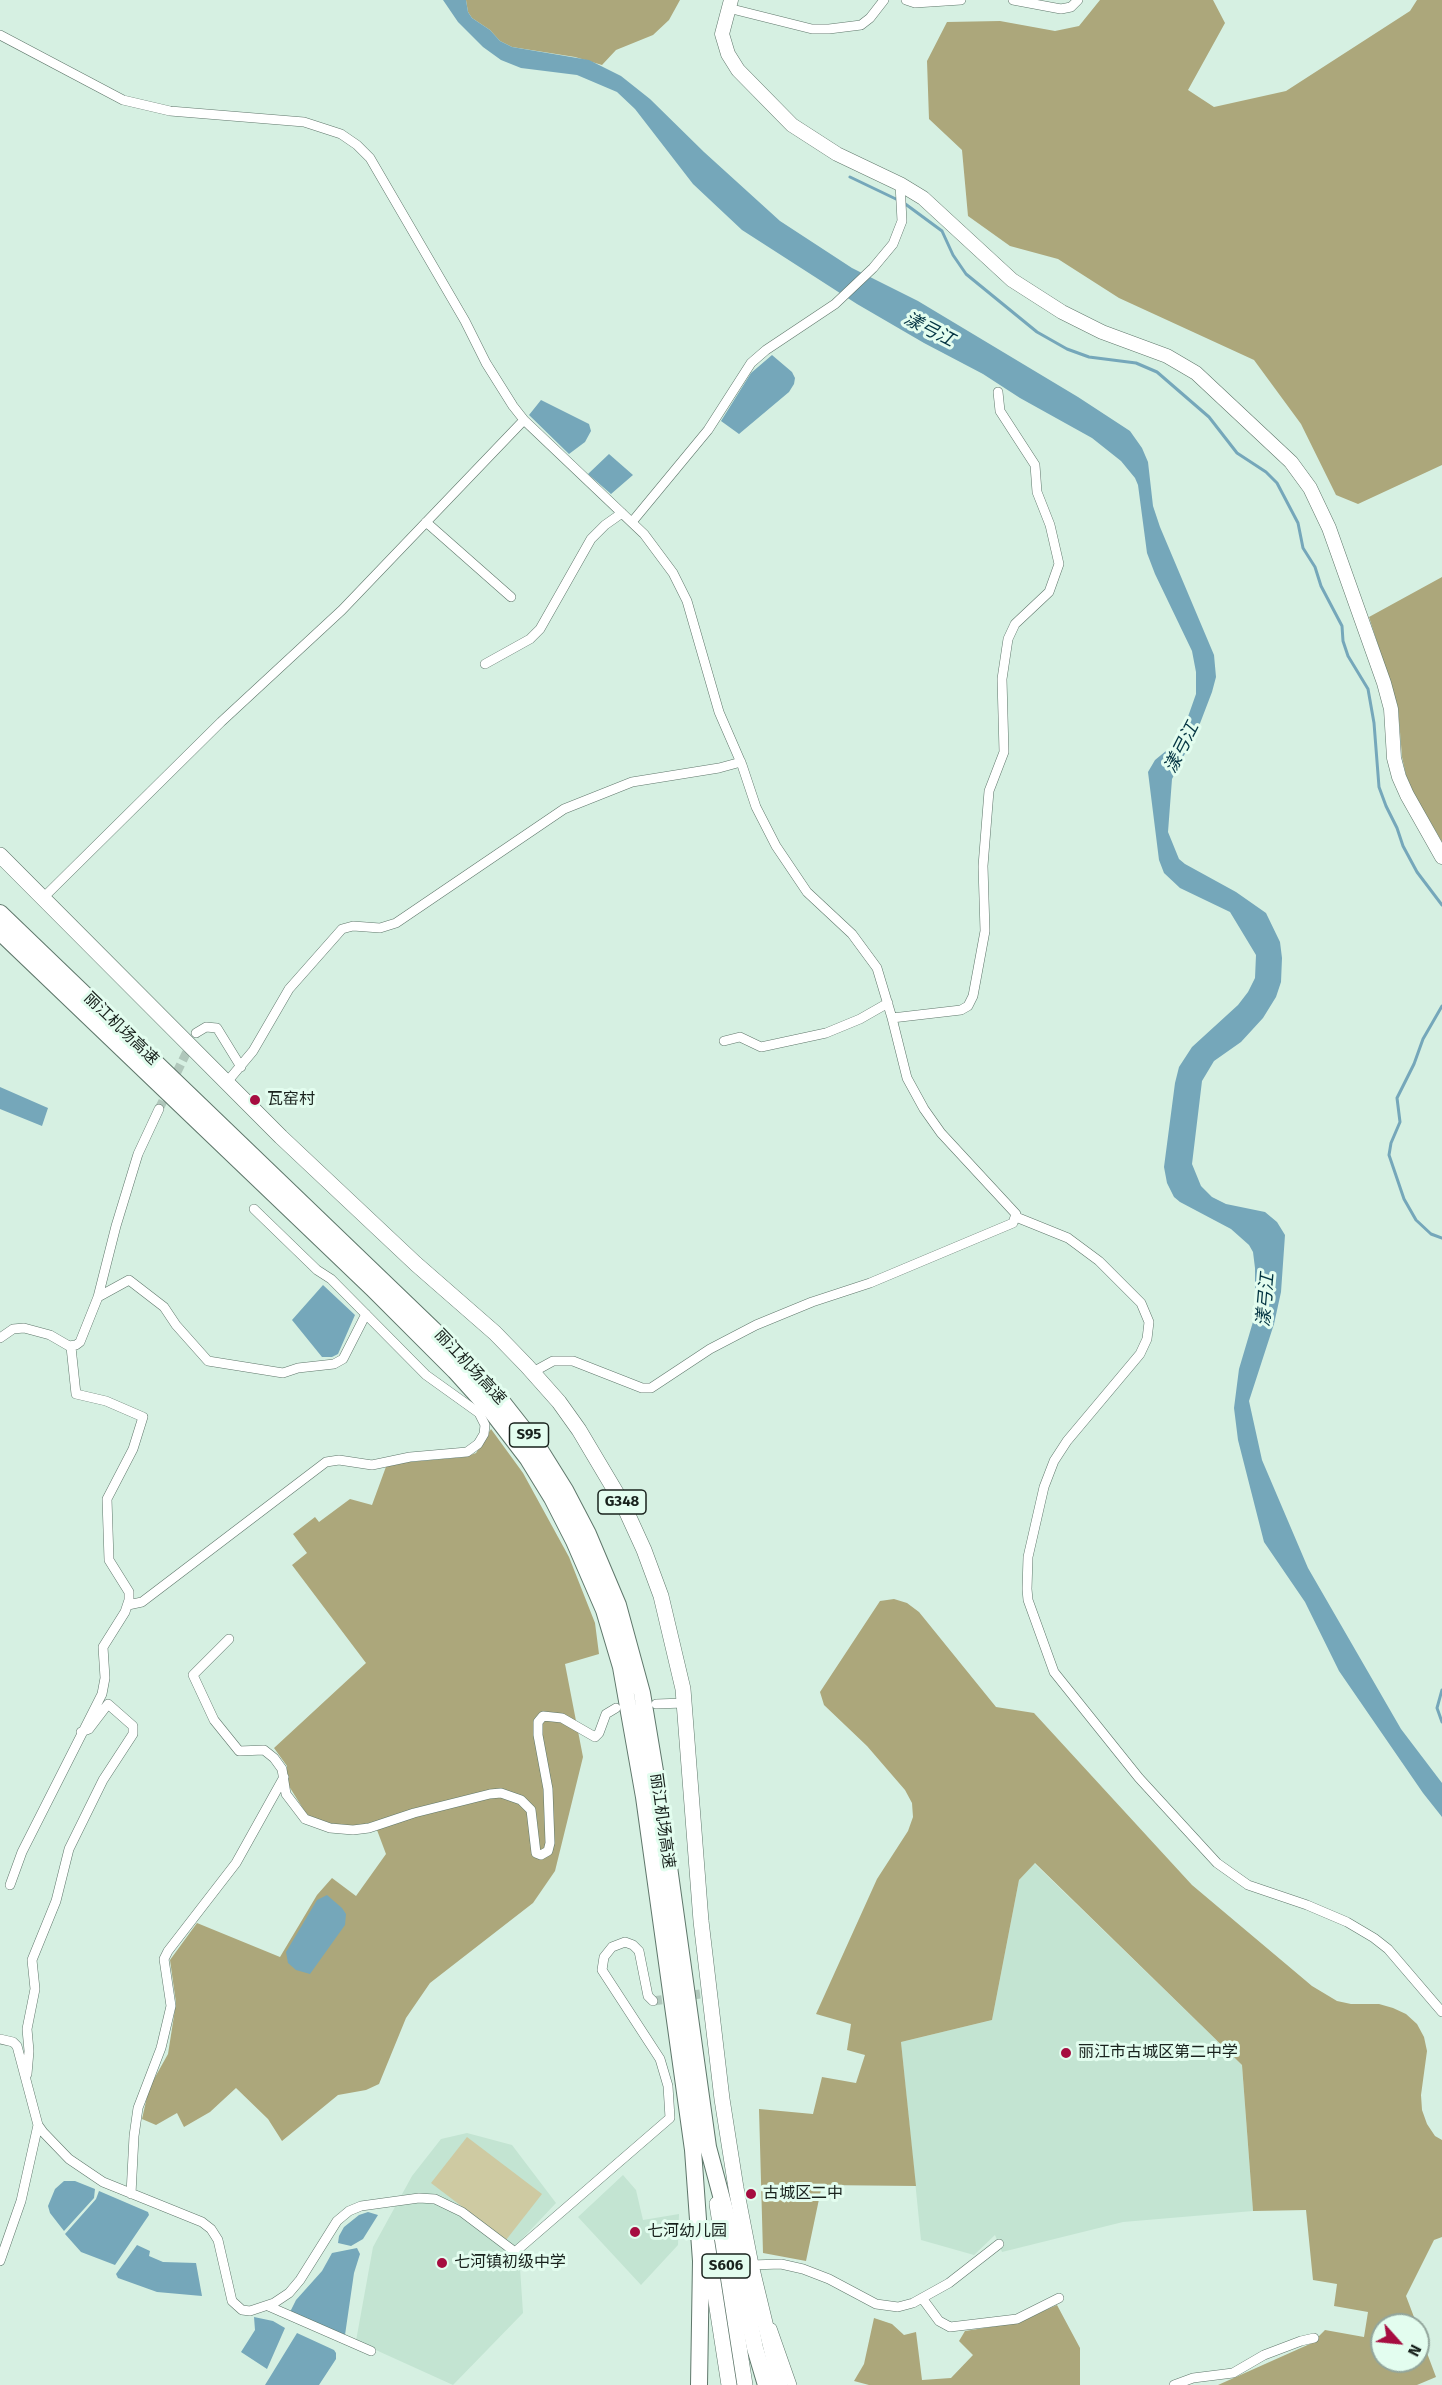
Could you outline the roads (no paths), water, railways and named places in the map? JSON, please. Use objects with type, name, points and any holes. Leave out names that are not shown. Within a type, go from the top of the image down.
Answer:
[{"type":"highway","name":"G348","points":[[0,855],[348,1201],[495,1333],[533,1372],[559,1402],[585,1440],[611,1481],[635,1528],[667,1617],[684,1703],[705,1993],[731,2161],[751,2265],[780,2385]]},
{"type":"highway","name":"丽江机场高速","points":[[0,913],[466,1360],[531,1438],[565,1490],[599,1557],[615,1597],[642,1693],[659,1795],[701,2149]]},
{"type":"highway","name":"丽江机场高速","points":[[0,932],[365,1281],[455,1371],[519,1447],[552,1498],[595,1586],[613,1638],[625,1686],[701,2149]]},
{"type":"highway","points":[[699,2385],[701,2149]]},
{"type":"highway","points":[[701,2149],[734,2244],[755,2348],[766,2385]]},
{"type":"highway","name":"S606","points":[[701,2149],[729,2385]]},
{"type":"highway","name":"S606","points":[[701,2149],[745,2385]]},
{"type":"main road","points":[[729,4],[722,34],[728,54],[738,70],[792,125],[844,158],[900,184],[937,208],[1021,286],[1081,322],[1167,356],[1196,373],[1291,462],[1310,488],[1326,521],[1384,683],[1391,709],[1394,758],[1399,777],[1442,857]]},
{"type":"street","points":[[729,4],[812,29],[829,29],[861,25],[870,18],[884,0]]},
{"type":"street","points":[[906,0],[915,3],[961,0]]},
{"type":"street","points":[[1012,0],[1061,9],[1071,7],[1078,0]]},
{"type":"street","points":[[0,35],[123,100],[170,111],[304,122],[341,134],[357,145],[376,166],[465,321],[486,363],[524,420],[632,522],[655,547],[687,600],[719,712],[741,762],[756,807],[776,846],[807,892],[843,925],[877,968],[907,1078],[924,1110],[941,1132],[1016,1214],[1016,1217],[1068,1238],[1099,1261],[1141,1303],[1149,1322],[1149,1334],[1140,1354],[1067,1441],[1054,1461],[1044,1486],[1028,1557],[1027,1589],[1028,1600],[1054,1672],[1139,1778],[1217,1863],[1248,1885],[1307,1905],[1347,1922],[1374,1938],[1388,1949],[1442,2012]]},
{"type":"street","points":[[632,522],[708,430],[751,363],[766,350],[835,304],[893,244],[902,221],[900,184]]},
{"type":"street","points":[[892,1018],[961,1010],[968,1006],[973,996],[985,925],[983,866],[989,791],[1004,752],[1002,679],[1008,639],[1015,624],[1049,592],[1059,564],[1050,525],[1037,492],[1035,465],[1000,411],[998,392]]},
{"type":"street","points":[[43,898],[221,722],[342,610],[524,420]]},
{"type":"street","points":[[485,664],[530,639],[540,629],[591,539],[622,513]]},
{"type":"street","points":[[426,522],[511,597]]},
{"type":"street","points":[[228,1082],[253,1051],[289,989],[342,929],[353,926],[380,928],[396,923],[564,809],[632,782],[719,768],[741,762]]},
{"type":"street","points":[[724,1041],[740,1037],[761,1047],[826,1033],[860,1019],[888,1003]]},
{"type":"street","points":[[196,1033],[206,1027],[217,1028],[241,1067]]},
{"type":"street","points":[[71,1347],[80,1342],[98,1297],[135,1162],[159,1109]]},
{"type":"street","points":[[128,1605],[142,1602],[326,1462],[339,1460],[372,1465],[410,1457],[467,1452],[478,1443],[485,1431],[478,1413],[426,1375],[366,1314],[254,1209]]},
{"type":"street","points":[[533,1372],[553,1361],[573,1361],[642,1388],[651,1388],[710,1349],[756,1325],[812,1302],[870,1284],[1013,1223],[1016,1217]]},
{"type":"street","points":[[98,1297],[129,1280],[164,1307],[176,1325],[208,1361],[282,1373],[298,1368],[334,1364],[344,1359],[366,1314]]},
{"type":"street","points":[[0,1338],[13,1329],[24,1328],[42,1332],[71,1347]]},
{"type":"street","points":[[10,1885],[22,1852],[102,1694],[105,1684],[102,1647],[128,1605],[129,1592],[109,1560],[107,1500],[133,1449],[143,1417],[106,1401],[76,1394],[71,1347]]},
{"type":"street","points":[[229,1639],[193,1675],[214,1720],[239,1751],[264,1750],[281,1767],[286,1794],[305,1819],[330,1828],[353,1830],[369,1828],[414,1813],[490,1794],[509,1795],[521,1800],[533,1812],[536,1853],[541,1856],[548,1851],[550,1843],[548,1789],[537,1727],[539,1719],[549,1716],[562,1719],[595,1737],[599,1733],[606,1714],[616,1708]]},
{"type":"street","points":[[656,1704],[684,1703]]},
{"type":"street","points":[[25,2077],[29,2051],[27,2030],[34,1989],[32,1960],[56,1901],[69,1849],[99,1788],[133,1734],[133,1726],[108,1704],[89,1729],[81,1732]]},
{"type":"street","points":[[131,2194],[138,2108],[161,2048],[171,2006],[165,1959],[168,1951],[236,1863],[284,1777]]},
{"type":"street","points":[[0,2039],[13,2042],[17,2046],[38,2126],[56,2146],[84,2170],[103,2182],[207,2225],[218,2240],[230,2297],[234,2305],[242,2310],[250,2311],[282,2299],[300,2280],[337,2221],[349,2211],[360,2206],[419,2198],[435,2199],[462,2212],[515,2252],[670,2118],[668,2086],[660,2059],[602,1970],[604,1957],[612,1947],[625,1942],[633,1945],[639,1951],[648,1996],[653,2001]]},
{"type":"street","points":[[0,2261],[21,2201],[38,2126]]},
{"type":"street","points":[[751,2265],[781,2264],[803,2269],[829,2279],[883,2306],[898,2307],[922,2298],[949,2283],[999,2244]]},
{"type":"street","points":[[922,2298],[941,2323],[953,2327],[1017,2319],[1059,2298]]},
{"type":"street","points":[[268,2306],[371,2351]]},
{"type":"street","points":[[764,2322],[773,2328],[792,2385]]},
{"type":"street","points":[[1174,2385],[1192,2378],[1233,2373],[1264,2355],[1314,2338]]},
{"type":"water","name":"漾弓江","points":[[443,0],[466,0],[468,12],[472,18],[490,30],[500,41],[512,47],[589,60],[621,76],[650,99],[780,221],[852,268],[918,301],[1078,397],[1130,431],[1142,448],[1148,462],[1153,506],[1214,655],[1216,677],[1199,726],[1172,779],[1168,832],[1179,859],[1185,864],[1236,892],[1266,913],[1280,942],[1282,958],[1281,982],[1276,997],[1263,1018],[1241,1042],[1214,1061],[1202,1081],[1192,1164],[1201,1186],[1212,1197],[1226,1204],[1265,1212],[1277,1222],[1285,1235],[1281,1292],[1274,1324],[1249,1401],[1262,1460],[1308,1568],[1401,1729],[1442,1783],[1442,1817],[1339,1671],[1305,1602],[1264,1542],[1238,1440],[1234,1408],[1239,1369],[1255,1315],[1253,1252],[1249,1245],[1231,1229],[1180,1202],[1174,1197],[1167,1183],[1164,1167],[1179,1067],[1192,1047],[1238,1005],[1248,992],[1255,978],[1256,955],[1230,912],[1180,888],[1164,873],[1159,860],[1148,772],[1155,760],[1172,746],[1184,728],[1196,694],[1196,672],[1192,651],[1147,553],[1138,485],[1135,478],[1121,461],[1092,438],[857,304],[742,230],[693,184],[635,109],[617,92],[577,75],[521,68],[501,60],[483,47],[458,22]]},
{"type":"water","points":[[772,355],[792,372],[795,378],[794,384],[789,392],[739,434],[721,421],[751,373]]},
{"type":"water","points":[[541,400],[589,424],[591,431],[585,442],[569,454],[529,415]]},
{"type":"water","points":[[609,454],[633,475],[611,494],[588,474]]},
{"type":"water","points":[[0,1087],[48,1108],[42,1126],[0,1109]]},
{"type":"water","points":[[323,1285],[355,1315],[338,1354],[332,1357],[322,1357],[292,1320]]},
{"type":"water","points":[[327,1895],[346,1914],[345,1925],[310,1974],[296,1970],[288,1963],[286,1952],[317,1900]]},
{"type":"water","points":[[64,2181],[75,2181],[95,2189],[94,2198],[64,2231],[50,2213],[48,2206],[55,2189]]},
{"type":"water","points":[[99,2191],[148,2212],[149,2215],[115,2265],[81,2252],[65,2234],[96,2199]]},
{"type":"water","points":[[368,2212],[378,2215],[363,2239],[351,2246],[338,2243],[344,2227],[359,2215]]},
{"type":"water","points":[[137,2245],[150,2251],[149,2256],[163,2262],[196,2263],[202,2296],[157,2292],[118,2278],[116,2274]]},
{"type":"water","points":[[357,2248],[360,2254],[354,2273],[345,2335],[290,2312],[296,2300],[322,2271],[332,2253]]},
{"type":"water","points":[[254,2317],[273,2321],[285,2328],[267,2369],[241,2352],[255,2330]]},
{"type":"water","points":[[297,2333],[334,2350],[336,2359],[319,2385],[265,2385]]},
{"type":"waterway","points":[[850,177],[898,200]]},
{"type":"waterway","points":[[904,203],[942,231],[953,255],[966,274],[1037,332],[1067,349],[1089,357],[1136,363],[1157,372],[1209,417],[1237,453],[1266,472],[1277,483],[1298,523],[1303,548],[1315,567],[1321,586],[1342,626],[1343,641],[1348,656],[1368,689],[1374,723],[1379,787],[1386,806],[1417,872],[1442,905]]},
{"type":"waterway","points":[[1442,1006],[1423,1039],[1414,1064],[1397,1098],[1400,1122],[1391,1143],[1389,1155],[1404,1199],[1416,1220],[1431,1234],[1442,1238]]},
{"type":"waterway","points":[[1442,1690],[1437,1708],[1442,1722]]},
{"type":"tunnel","points":[[159,1109],[196,1033]]},
{"type":"tunnel","points":[[653,2001],[700,1994]]},
{"type":"place","name":"瓦窑村","points":[[255,1100]]},
{"type":"place","name":"丽江市古城区第二中学","points":[[1066,2053]]},
{"type":"place","name":"古城区二中","points":[[751,2194]]},
{"type":"place","name":"七河幼儿园","points":[[635,2232]]},
{"type":"place","name":"七河镇初级中学","points":[[442,2263]]}]
